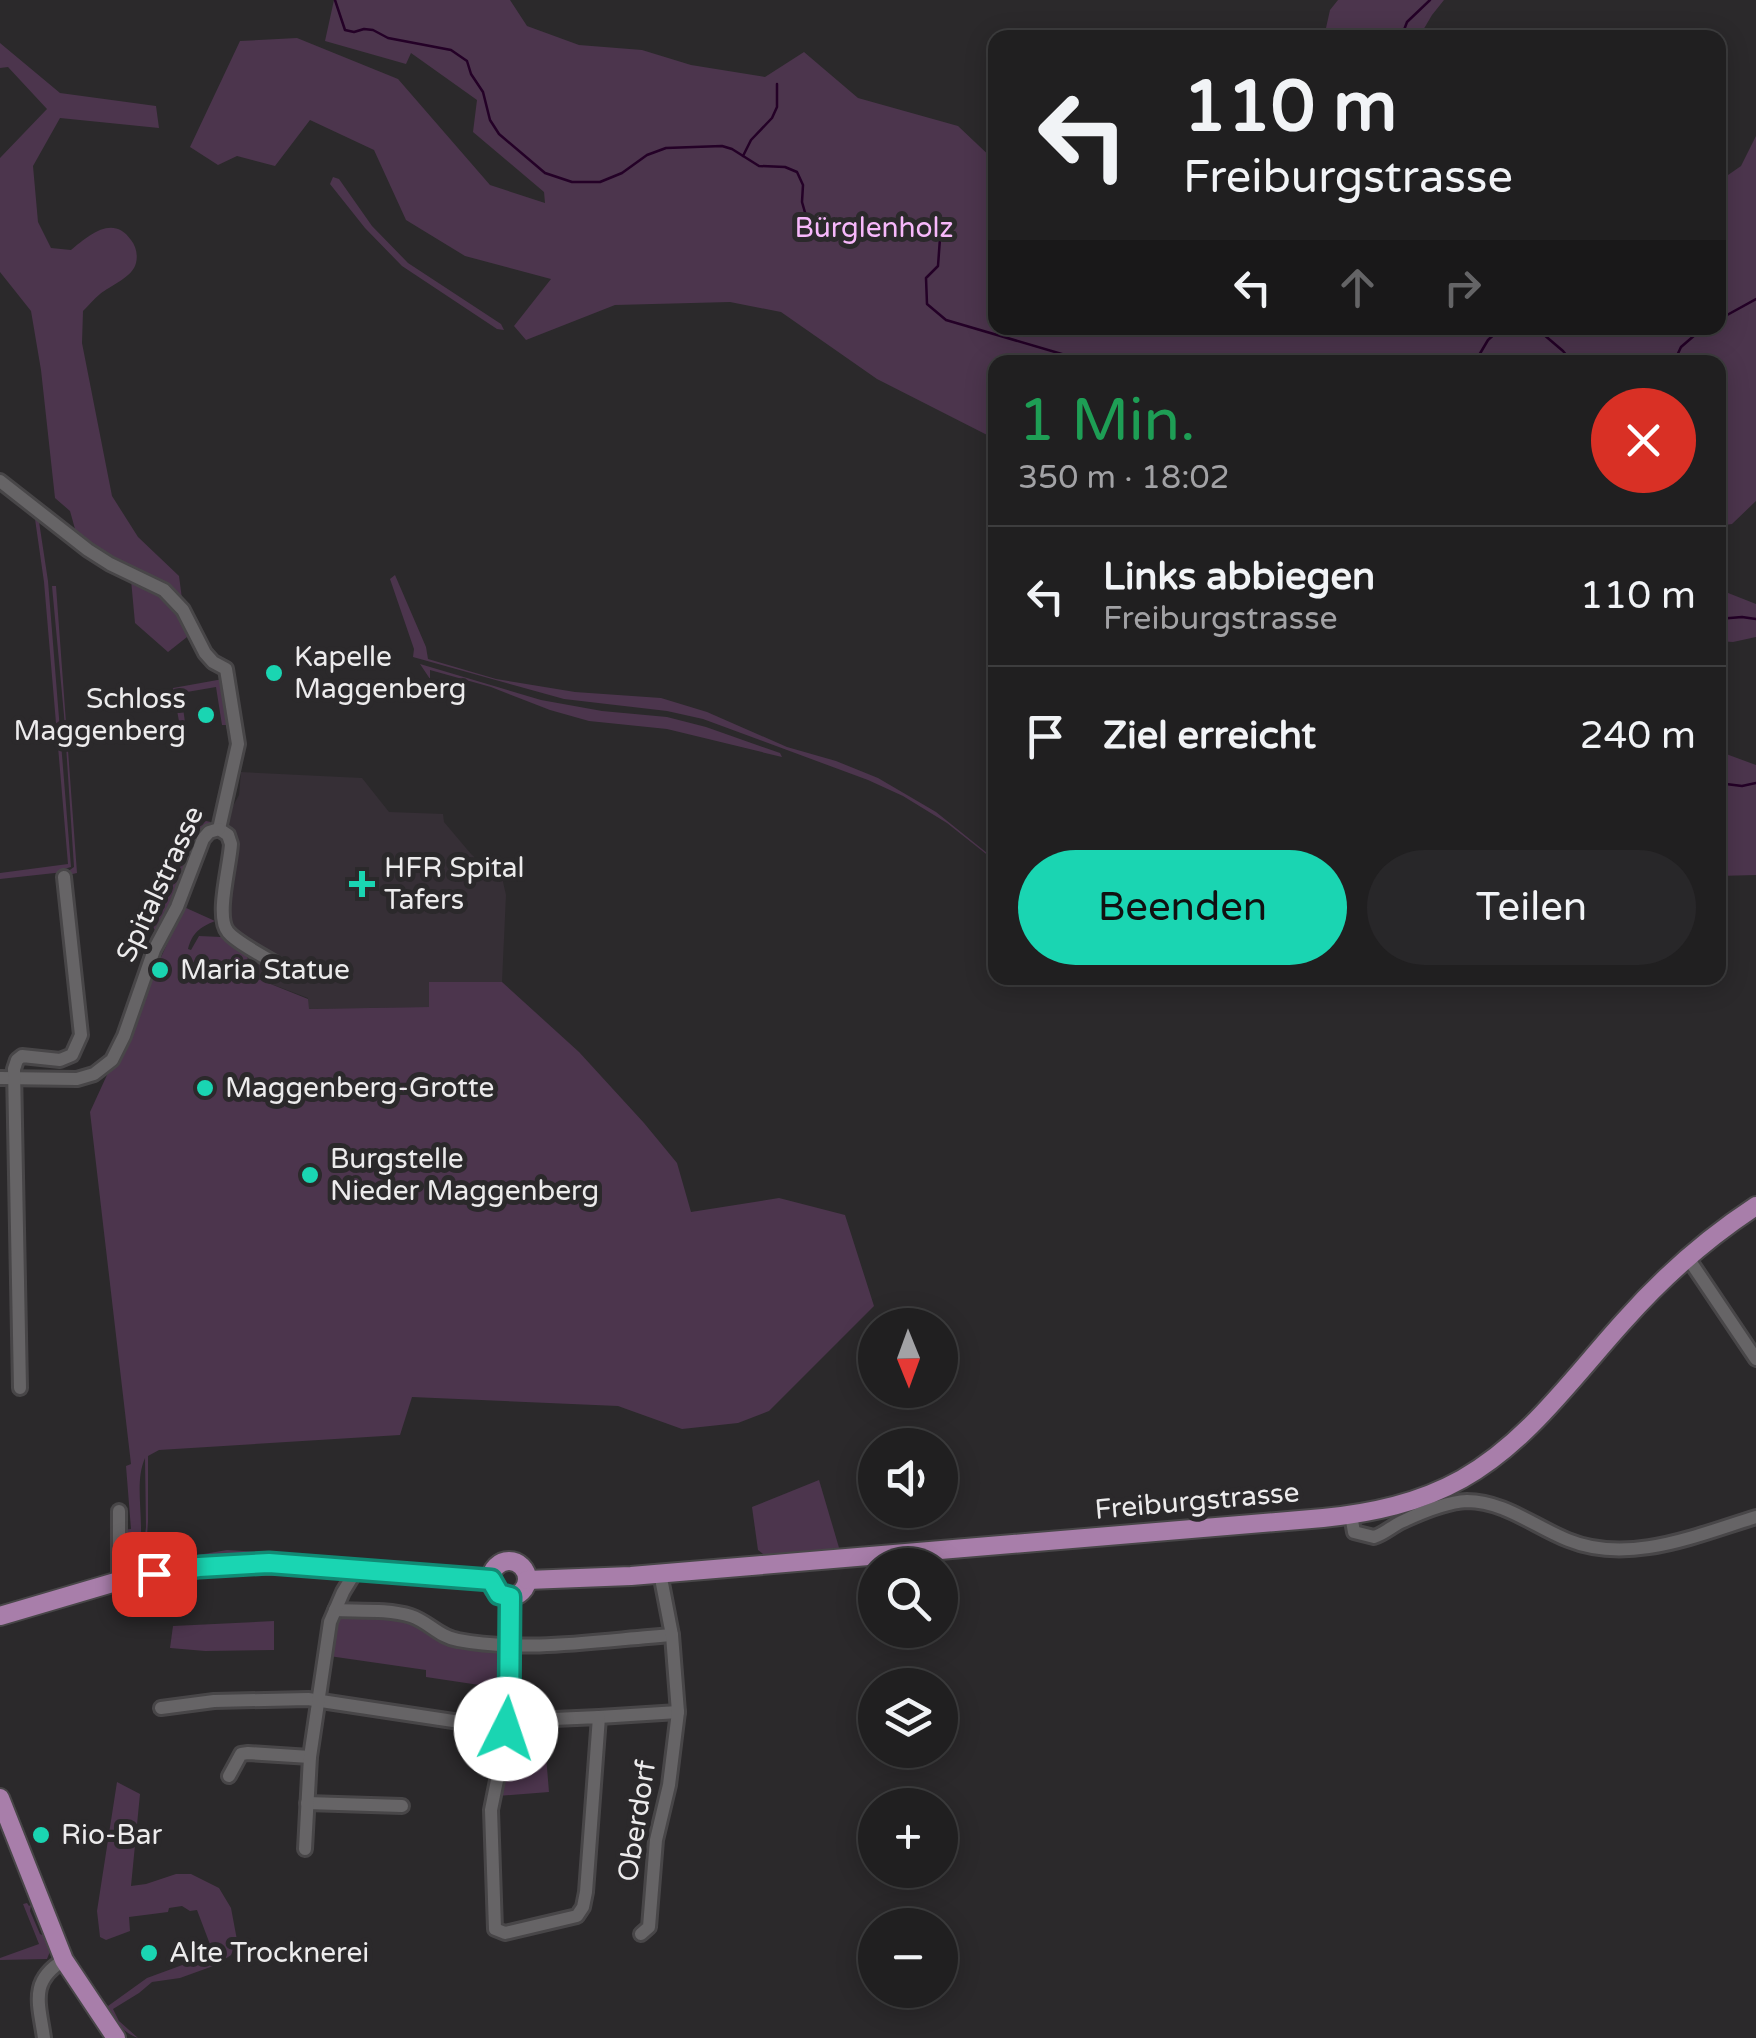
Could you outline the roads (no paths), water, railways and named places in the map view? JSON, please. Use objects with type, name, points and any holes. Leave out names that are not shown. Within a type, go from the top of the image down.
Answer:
[{"type":"main road","name":"Freiburgstrasse","points":[[0,1616],[120,1581],[236,1564],[269,1563],[491,1580],[498,1565],[510,1561],[524,1569],[528,1580],[605,1578],[1351,1515],[1395,1506],[1432,1494],[1492,1460],[1539,1417],[1638,1306],[1688,1258],[1756,1206]]},
{"type":"main road","points":[[491,1580],[499,1594],[510,1597],[520,1594],[528,1580]]},
{"type":"main road","points":[[0,1798],[64,1960],[116,2038]]},
{"type":"street","name":"Spitalstrasse","points":[[0,481],[88,550],[164,590],[184,610],[205,653],[226,669],[238,744],[218,829],[203,838],[178,907],[154,950],[112,1060],[94,1074],[77,1079],[7,1078]]},
{"type":"street","points":[[218,829],[228,835],[231,844],[222,916],[225,928],[297,973]]},
{"type":"street","points":[[0,1059],[26,1056],[60,1060],[72,1055],[82,1035],[64,877]]},
{"type":"street","points":[[17,1060],[7,1078],[20,1388]]},
{"type":"street","points":[[1688,1258],[1756,1358]]},
{"type":"street","points":[[1351,1515],[1354,1532],[1374,1538],[1406,1520],[1444,1506],[1475,1502],[1503,1509],[1580,1545],[1616,1550],[1667,1544],[1756,1517]]},
{"type":"street","points":[[120,1511],[120,1581]]},
{"type":"street","points":[[305,1849],[310,1757],[330,1622],[357,1569]]},
{"type":"street","name":"Oberdorf","points":[[641,1934],[650,1927],[656,1840],[669,1785],[678,1712],[672,1635],[660,1573]]},
{"type":"street","name":"Oberdorf","points":[[510,1597],[508,1725],[491,1810],[495,1929],[505,1933],[577,1916],[582,1906],[599,1717]]},
{"type":"street","points":[[335,1610],[406,1614],[425,1621],[453,1640],[510,1646],[672,1635]]},
{"type":"street","points":[[161,1708],[214,1700],[318,1701],[508,1725],[678,1712]]},
{"type":"street","points":[[229,1776],[241,1754],[310,1757]]},
{"type":"street","points":[[306,1803],[402,1806]]},
{"type":"street","points":[[44,2038],[40,1982],[64,1960]]},
{"type":"waterway","points":[[335,0],[345,30],[373,30],[388,38],[451,50],[467,61],[499,134],[545,173],[572,182],[600,182],[666,148],[722,146],[759,166],[785,167],[797,172],[803,185],[806,216],[822,230],[859,239],[929,227],[940,238],[938,266],[926,278],[927,304],[946,320],[988,332]]},
{"type":"waterway","points":[[1404,30],[1430,0]]},
{"type":"waterway","points":[[743,156],[751,140],[772,118],[777,107],[777,84]]},
{"type":"waterway","points":[[1726,316],[1756,299]]},
{"type":"waterway","points":[[997,335],[1065,355]]},
{"type":"waterway","points":[[1479,355],[1493,335]]},
{"type":"waterway","points":[[1544,335],[1566,355]]},
{"type":"waterway","points":[[1677,355],[1695,335]]},
{"type":"waterway","points":[[1726,618],[1756,619]]},
{"type":"waterway","points":[[1726,784],[1756,783]]},
{"type":"place","name":"Kapelle Maggenberg","points":[[274,673]]},
{"type":"place","name":"Schloss Maggenberg","points":[[206,715]]},
{"type":"place","name":"HFR Spital Tafers","points":[[362,884]]},
{"type":"place","name":"Maria Statue","points":[[160,970]]},
{"type":"place","name":"Maggenberg-Grotte","points":[[205,1088]]},
{"type":"place","name":"Burgstelle Nieder Maggenberg","points":[[310,1175]]},
{"type":"place","name":"Rio-Bar","points":[[41,1835]]},
{"type":"place","name":"Alte Trocknerei","points":[[149,1953]]},
{"type":"park label","name":"Bürglenholz","points":[[874,228]]}]
